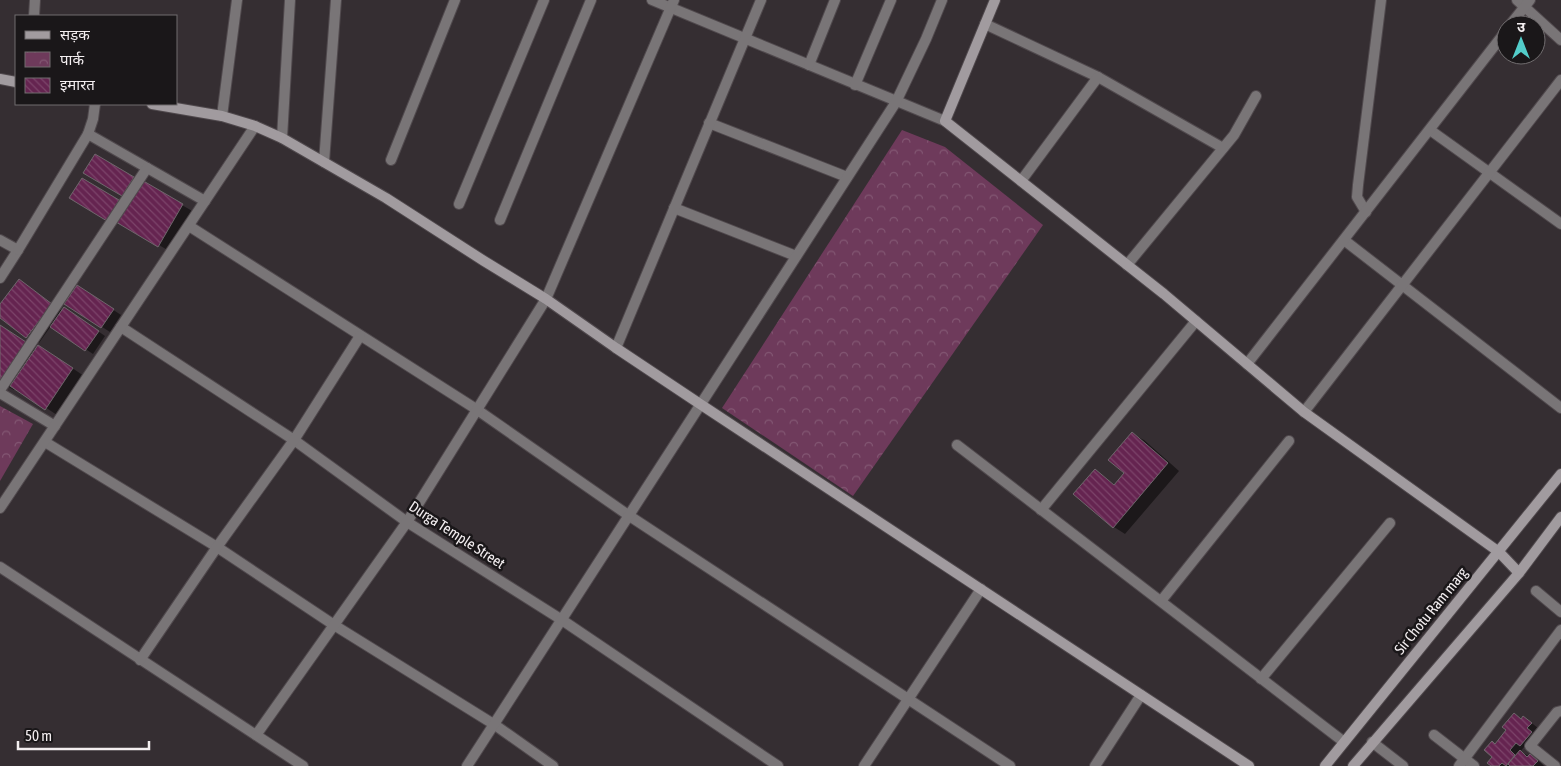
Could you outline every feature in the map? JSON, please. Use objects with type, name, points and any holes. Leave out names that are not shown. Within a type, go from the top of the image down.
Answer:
[{"type":"street","points":[[34,0],[34,15]]},
{"type":"street","points":[[222,116],[237,0]]},
{"type":"street","points":[[282,138],[290,0]]},
{"type":"street","points":[[324,162],[336,0]]},
{"type":"street","points":[[391,160],[455,0]]},
{"type":"street","points":[[458,204],[544,0]]},
{"type":"street","points":[[500,220],[591,0]]},
{"type":"street","points":[[652,0],[672,4],[744,39],[945,121],[1127,265],[1304,412],[1498,552],[1519,572]]},
{"type":"street","points":[[616,348],[760,0]]},
{"type":"street","points":[[809,65],[835,0]]},
{"type":"street","points":[[855,85],[891,0]]},
{"type":"street","points":[[467,766],[628,514],[896,102],[926,40],[942,0]]},
{"type":"street","points":[[945,121],[995,0]]},
{"type":"street","points":[[1366,212],[1357,197],[1381,0]]},
{"type":"street","points":[[1516,15],[1524,2],[1561,40]]},
{"type":"street","points":[[256,735],[407,522],[546,299],[672,4]]},
{"type":"street","points":[[985,24],[1098,77],[1223,148]]},
{"type":"street","points":[[1247,364],[1496,44]]},
{"type":"street","points":[[1021,182],[1098,77]]},
{"type":"street","points":[[0,80],[15,82]]},
{"type":"street","points":[[1304,412],[1561,80]]},
{"type":"street","points":[[1127,265],[1234,134],[1256,96]]},
{"type":"street","points":[[0,278],[88,134],[95,105]]},
{"type":"street","points":[[158,105],[222,116],[255,126],[282,138],[386,198],[546,299],[700,404],[1249,766]]},
{"type":"street","points":[[710,123],[847,176]]},
{"type":"street","points":[[0,508],[255,126]]},
{"type":"street","points":[[1430,130],[1561,224]]},
{"type":"street","points":[[88,134],[205,201]]},
{"type":"street","points":[[55,426],[0,391],[147,168]]},
{"type":"street","points":[[674,208],[796,256]]},
{"type":"street","points":[[188,226],[476,409],[628,514],[1010,766]]},
{"type":"street","points":[[0,240],[18,250]]},
{"type":"street","points":[[1344,240],[1561,408]]},
{"type":"street","points":[[1041,510],[1196,321]]},
{"type":"street","name":"Durga Temple Street","points":[[121,327],[294,440],[407,522],[562,620],[778,766]]},
{"type":"street","points":[[140,660],[217,547],[294,440],[360,336]]},
{"type":"street","points":[[1161,601],[1289,441]]},
{"type":"street","points":[[45,442],[217,547],[334,625],[494,725],[553,766]]},
{"type":"street","points":[[957,445],[1344,742]]},
{"type":"street","name":"Sir Chotu Ram marg","points":[[1325,766],[1561,474]]},
{"type":"street","points":[[1353,766],[1519,572],[1561,516]]},
{"type":"street","points":[[1262,679],[1390,523]]},
{"type":"street","points":[[0,567],[303,766]]},
{"type":"street","points":[[864,766],[981,589]]},
{"type":"street","points":[[1536,591],[1561,612]]},
{"type":"street","points":[[1462,762],[1561,630]]},
{"type":"street","points":[[1095,766],[1141,695]]},
{"type":"street","points":[[1550,765],[1531,748],[1530,744],[1557,712],[1561,711]]},
{"type":"street","points":[[1434,735],[1462,762],[1474,766]]},
{"type":"street","points":[[1372,742],[1403,766]]},
{"type":"green space","points":[[902,130],[945,147],[1043,225],[853,496],[722,408]]},
{"type":"green space","points":[[0,406],[33,424],[0,481]]},
{"type":"building","points":[[95,154],[134,177],[122,196],[83,173]]},
{"type":"building","points":[[82,178],[119,200],[107,221],[69,198]]},
{"type":"building","points":[[140,179],[183,204],[158,247],[116,222]]},
{"type":"building","points":[[19,279],[52,304],[26,338],[0,318],[0,304]]},
{"type":"building","points":[[77,285],[114,309],[101,328],[64,304]]},
{"type":"building","points":[[64,307],[99,331],[85,351],[50,327]]},
{"type":"building","points":[[0,325],[29,344],[0,384]]},
{"type":"building","points":[[38,345],[73,368],[45,410],[10,386]]},
{"type":"building","points":[[1132,432],[1168,463],[1113,528],[1073,494],[1095,469],[1114,485],[1124,473],[1108,460]]},
{"type":"building","points":[[1514,713],[1521,719],[1523,716],[1532,723],[1527,728],[1532,732],[1520,746],[1516,743],[1510,750],[1515,755],[1506,766],[1502,763],[1499,766],[1491,766],[1487,763],[1492,757],[1484,750],[1492,741],[1495,744],[1506,730],[1502,727]]},
{"type":"building","points":[[1520,750],[1527,757],[1530,754],[1538,761],[1533,766],[1510,766],[1508,764]]}]
